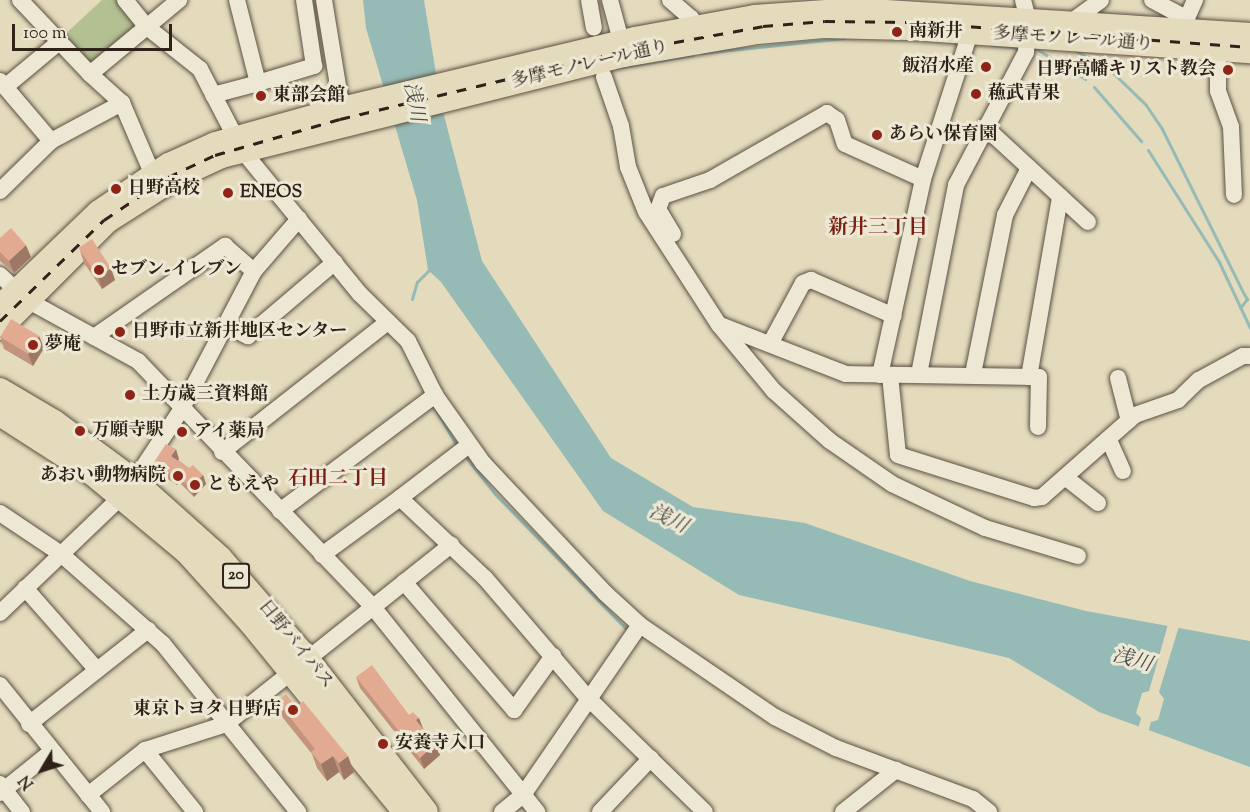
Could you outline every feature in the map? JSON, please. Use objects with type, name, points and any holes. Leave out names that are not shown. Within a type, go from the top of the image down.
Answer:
[{"type":"highway","name":"日野バイパス","points":[[0,390],[54,422],[128,488],[220,558],[405,812]]},
{"type":"highway","name":"日野バイパス","points":[[0,414],[128,488]]},
{"type":"highway","name":"日野バイパス","points":[[300,666],[426,812]]},
{"type":"main road","name":"多摩モノレール通り","points":[[0,330],[10,292],[97,211],[152,172],[238,143],[346,114],[622,48],[752,7],[854,4],[1071,22],[1184,23],[1250,33]]},
{"type":"main road","name":"多摩モノレール通り","points":[[622,48],[792,29],[909,29],[970,33],[1026,19],[1218,50],[1250,52]]},
{"type":"main road","name":"多摩モノレール通り","points":[[10,292],[132,204],[238,143]]},
{"type":"street","points":[[20,0],[58,43],[122,103],[152,172]]},
{"type":"street","points":[[125,0],[147,27],[200,69],[238,143],[335,262],[408,341],[431,398],[464,449],[554,540],[634,630],[786,723],[836,748],[896,770],[981,810]]},
{"type":"street","points":[[90,74],[179,0]]},
{"type":"street","points":[[237,0],[258,83]]},
{"type":"street","points":[[213,95],[314,66],[304,0]]},
{"type":"street","points":[[324,0],[346,114]]},
{"type":"street","points":[[589,0],[594,28]]},
{"type":"street","points":[[610,0],[622,48]]},
{"type":"street","points":[[670,0],[691,18],[692,25]]},
{"type":"street","points":[[1071,22],[1101,0]]},
{"type":"street","points":[[1152,0],[1184,23],[1195,0]]},
{"type":"street","points":[[919,374],[956,185],[985,127],[1020,66],[1026,19]]},
{"type":"street","points":[[970,33],[923,179],[894,316],[885,375],[894,450],[904,460],[1034,498],[1042,497],[1129,421],[1178,400],[1199,380],[1250,356]]},
{"type":"street","points":[[51,141],[2,85],[58,43]]},
{"type":"street","points":[[1218,50],[1218,91],[1231,127],[1234,195]]},
{"type":"street","points":[[604,77],[621,126],[628,167],[646,212],[774,391],[813,427],[870,470],[918,498],[985,528],[1078,556]]},
{"type":"street","points":[[0,192],[51,141],[122,103]]},
{"type":"street","points":[[923,179],[845,144],[837,120],[827,113],[710,180],[663,196],[658,209],[727,328],[846,374],[973,374],[1039,377],[1038,426]]},
{"type":"street","points":[[985,127],[1088,222]]},
{"type":"street","points":[[973,374],[1005,215],[1029,168]]},
{"type":"street","points":[[1029,377],[1060,197]]},
{"type":"street","points":[[0,613],[128,488],[182,410],[254,271],[299,219]]},
{"type":"street","points":[[94,337],[225,246],[254,271]]},
{"type":"street","points":[[226,325],[248,336],[335,262]]},
{"type":"street","points":[[770,344],[803,283],[811,280],[894,316]]},
{"type":"street","points":[[10,292],[138,361],[222,452],[373,607],[537,812]]},
{"type":"street","points":[[222,452],[388,322]]},
{"type":"street","points":[[1118,378],[1129,421]]},
{"type":"street","points":[[280,511],[431,398]]},
{"type":"street","points":[[1109,440],[1123,471]]},
{"type":"street","points":[[322,555],[464,449]]},
{"type":"street","points":[[1065,477],[1098,503]]},
{"type":"street","points":[[400,498],[451,545],[553,656],[588,698],[705,812]]},
{"type":"street","points":[[0,513],[61,554],[148,630],[298,812]]},
{"type":"street","points":[[88,795],[145,750],[226,724],[451,545]]},
{"type":"street","points":[[404,582],[514,710],[553,656]]},
{"type":"street","points":[[25,588],[97,670]]},
{"type":"street","points":[[29,724],[148,630]]},
{"type":"street","points":[[502,812],[523,795],[634,630]]},
{"type":"street","points":[[0,685],[51,752],[102,812]]},
{"type":"street","points":[[145,750],[195,812]]},
{"type":"street","points":[[22,812],[1,789],[51,752]]},
{"type":"street","points":[[600,812],[651,758]]},
{"type":"street","points":[[843,812],[896,770]]},
{"type":"green space","points":[[102,0],[125,0],[147,27],[90,70],[61,38]]},
{"type":"water","name":"浅川","points":[[363,0],[424,0],[441,104],[482,261],[611,458],[693,507],[805,523],[970,581],[1086,611],[1250,641],[1250,767],[1099,712],[1009,658],[739,595],[603,511],[441,282],[428,270],[417,200],[366,28]]},
{"type":"pier","points":[[1169,621],[1180,623],[1159,692],[1164,699],[1158,720],[1151,722],[1148,733],[1138,729],[1141,718],[1136,713],[1142,693],[1149,691]]},
{"type":"building","points":[[11,228],[26,245],[9,261],[0,252],[0,238]]},
{"type":"building","points":[[92,239],[111,268],[98,277],[79,248]]},
{"type":"building","points":[[11,319],[39,336],[28,354],[0,337]]},
{"type":"building","points":[[166,444],[176,449],[171,456],[189,468],[193,465],[203,475],[190,488],[175,472],[173,475],[163,468],[158,475],[150,468]]},
{"type":"building","points":[[372,665],[409,715],[413,712],[419,718],[416,720],[435,744],[420,758],[356,677]]},
{"type":"building","points":[[286,694],[296,707],[303,701],[348,756],[339,763],[333,756],[321,764],[311,752],[315,749],[277,701]]},
{"type":"waterway","points":[[702,53],[845,38]]},
{"type":"waterway","points":[[992,45],[1020,48]]},
{"type":"waterway","points":[[1035,48],[1085,79]]},
{"type":"waterway","points":[[1074,50],[1108,68],[1146,105],[1162,129],[1247,299],[1240,308]]},
{"type":"waterway","points":[[610,69],[693,55]]},
{"type":"waterway","points":[[1094,87],[1141,141]]},
{"type":"waterway","points":[[1148,150],[1219,262],[1250,328]]},
{"type":"waterway","points":[[412,299],[417,282],[431,268]]},
{"type":"waterway","points":[[433,405],[457,446]]},
{"type":"waterway","points":[[465,456],[495,494],[628,631]]},
{"type":"railway","points":[[0,321],[104,220],[168,177],[215,155],[340,119],[615,53],[763,26],[825,21],[911,22],[1250,47]]},
{"type":"place","name":"南新井","points":[[897,32]]},
{"type":"place","name":"飯沼水産","points":[[986,67]]},
{"type":"place","name":"日野高幡キリスト教会","points":[[1228,70]]},
{"type":"place","name":"蘓武青果","points":[[976,94]]},
{"type":"place","name":"東部会館","points":[[261,96]]},
{"type":"place","name":"あらい保育園","points":[[877,135]]},
{"type":"place","name":"日野高校","points":[[116,189]]},
{"type":"place","name":"ENEOS","points":[[228,193]]},
{"type":"place","name":"セブン-イレブン","points":[[99,270]]},
{"type":"place","name":"日野市立新井地区センター","points":[[120,332]]},
{"type":"place","name":"夢庵","points":[[33,345]]},
{"type":"place","name":"土方歳三資料館","points":[[130,395]]},
{"type":"place","name":"万願寺駅","points":[[80,431]]},
{"type":"place","name":"アイ薬局","points":[[182,432]]},
{"type":"place","name":"あおい動物病院","points":[[178,476]]},
{"type":"place","name":"ともえや","points":[[195,485]]},
{"type":"place","name":"東京トヨタ 日野店","points":[[293,710]]},
{"type":"place","name":"安養寺入口","points":[[383,744]]},
{"type":"district","name":"新井三丁目","points":[[878,228]]},
{"type":"district","name":"石田二丁目","points":[[338,479]]}]
